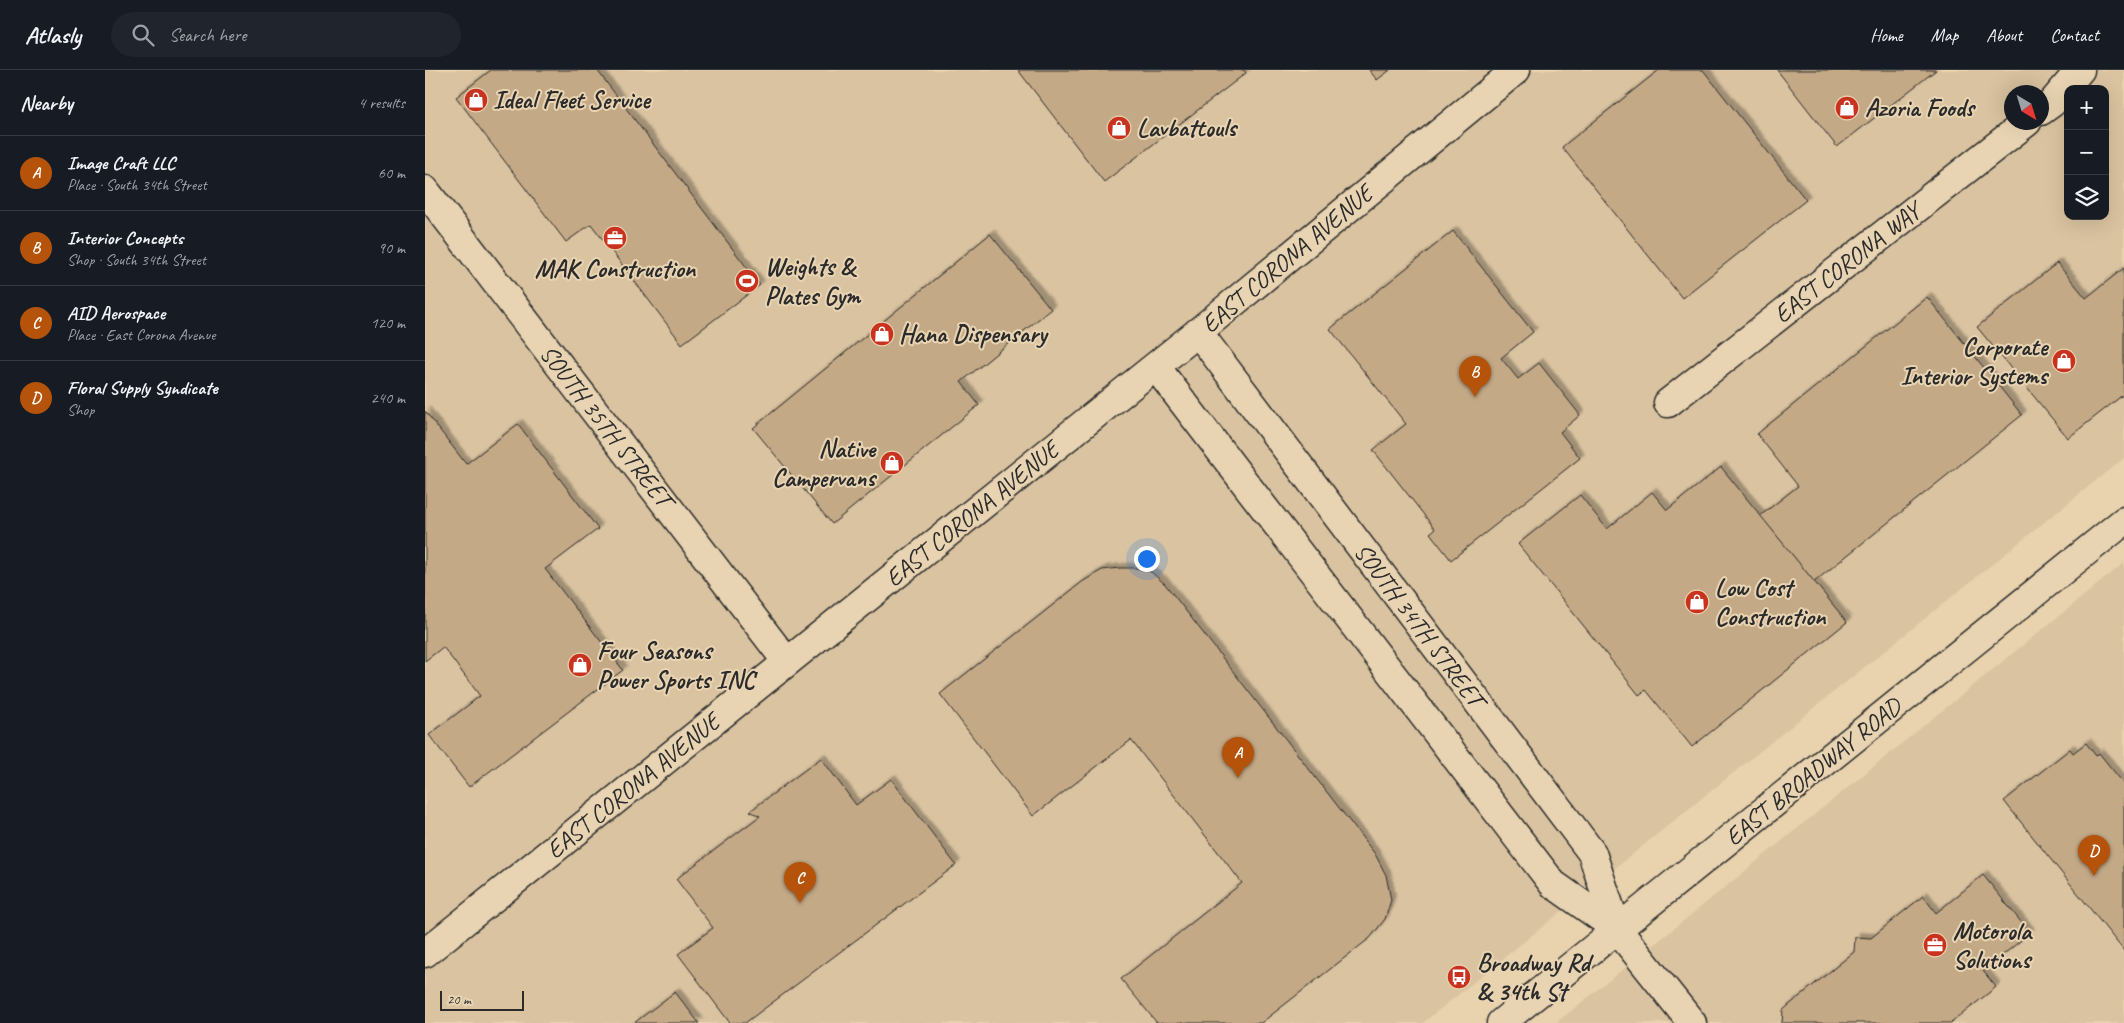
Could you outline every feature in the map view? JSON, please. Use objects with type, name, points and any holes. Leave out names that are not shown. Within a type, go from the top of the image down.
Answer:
[{"type":"street","name":"EAST CORONA AVENUE","points":[[425,953],[1156,367],[1515,70]]},
{"type":"street","points":[[2049,105],[2081,70]]},
{"type":"street","name":"EAST CORONA WAY","points":[[1667,403],[2017,130]]},
{"type":"street","name":"SOUTH 35TH STREET","points":[[425,190],[787,662]]},
{"type":"street","name":"SOUTH 34TH STREET","points":[[1198,332],[1592,852],[1617,930]]},
{"type":"street","name":"SOUTH 34TH STREET","points":[[1156,367],[1553,884],[1617,930],[1692,1023]]},
{"type":"street","name":"EAST BROADWAY ROAD","points":[[1501,1023],[2124,521]]},
{"type":"shaded area","points":[[425,70],[2124,70],[2124,458],[1423,1023],[425,1023]]},
{"type":"shaded area","points":[[2124,563],[2124,1023],[1556,1023],[1692,914]]},
{"type":"building","points":[[491,70],[597,70],[760,285],[682,344],[591,224],[566,242],[456,97]]},
{"type":"building","name":"Lavbattouls","points":[[1018,70],[1244,70],[1246,73],[1104,182]]},
{"type":"building","points":[[1369,70],[1390,70],[1377,80]]},
{"type":"building","points":[[1659,70],[1703,70],[1806,200],[1682,298],[1562,147]]},
{"type":"building","name":"Azoria Foods","points":[[1777,70],[1936,70],[1837,147]]},
{"type":"building","points":[[1453,231],[1533,332],[1501,358],[1518,379],[1539,363],[1580,415],[1560,432],[1580,458],[1451,560],[1430,533],[1435,529],[1373,450],[1406,424],[1330,329]]},
{"type":"building","points":[[990,234],[1051,309],[961,382],[979,405],[832,524],[753,428]]},
{"type":"building","name":"Corporate Interior Systems","points":[[2057,263],[2086,298],[2124,268],[2124,394],[2068,438],[1977,327]]},
{"type":"building","points":[[1927,297],[2022,415],[1814,582],[1760,516],[1798,486],[1757,434]]},
{"type":"building","points":[[425,411],[466,464],[518,424],[598,529],[545,569],[623,670],[469,787],[429,735],[480,696],[443,647],[425,661]]},
{"type":"building","name":"Low Cost Construction","points":[[1721,467],[1847,622],[1692,747],[1646,690],[1639,695],[1518,544],[1580,495],[1607,529],[1652,492],[1667,510]]},
{"type":"building","points":[[1136,568],[1151,572],[1165,584],[1375,854],[1386,875],[1391,900],[1385,919],[1370,938],[1261,1023],[1157,1023],[1121,979],[1242,883],[1131,740],[1033,816],[940,694],[1082,582],[1102,570]]},
{"type":"building","points":[[2086,743],[2096,756],[2099,753],[2124,784],[2124,951],[2004,801],[2070,749],[2073,753]]},
{"type":"building","points":[[821,758],[856,805],[891,779],[956,865],[745,1023],[730,1023],[678,954],[713,928],[676,879],[760,816],[750,811]]},
{"type":"building","name":"Motorola Solutions","points":[[1983,875],[2030,933],[1983,971],[1996,987],[1951,1023],[1782,1023],[1783,1010],[1854,952],[1855,937],[1871,938],[1923,896],[1936,913]]},
{"type":"building","points":[[675,992],[699,1023],[634,1023]]},
{"type":"place","name":"Ideal Fleet Service","points":[[476,100]]},
{"type":"place","name":"Azoria Foods","points":[[1847,108]]},
{"type":"place","name":"Lavbattouls","points":[[1119,128]]},
{"type":"place","name":"MAK Construction","points":[[615,238]]},
{"type":"place","name":"Weights & Plates Gym","points":[[747,281]]},
{"type":"place","name":"Hana Dispensary","points":[[882,334]]},
{"type":"place","name":"Corporate Interior Systems","points":[[2064,361]]},
{"type":"place","name":"Interior Concepts","points":[[1475,397]]},
{"type":"place","name":"Native Campervans","points":[[892,463]]},
{"type":"place","name":"Low Cost Construction","points":[[1697,602]]},
{"type":"place","name":"Four Seasons Power Sports INC","points":[[580,665]]},
{"type":"place","name":"Image Craft LLC","points":[[1238,778]]},
{"type":"place","name":"Floral Supply Syndicate","points":[[2094,876]]},
{"type":"place","name":"AID Aerospace","points":[[800,903]]},
{"type":"place","name":"Motorola Solutions","points":[[1935,945]]},
{"type":"place","name":"Broadway Rd & 34th St","points":[[1459,977]]}]
